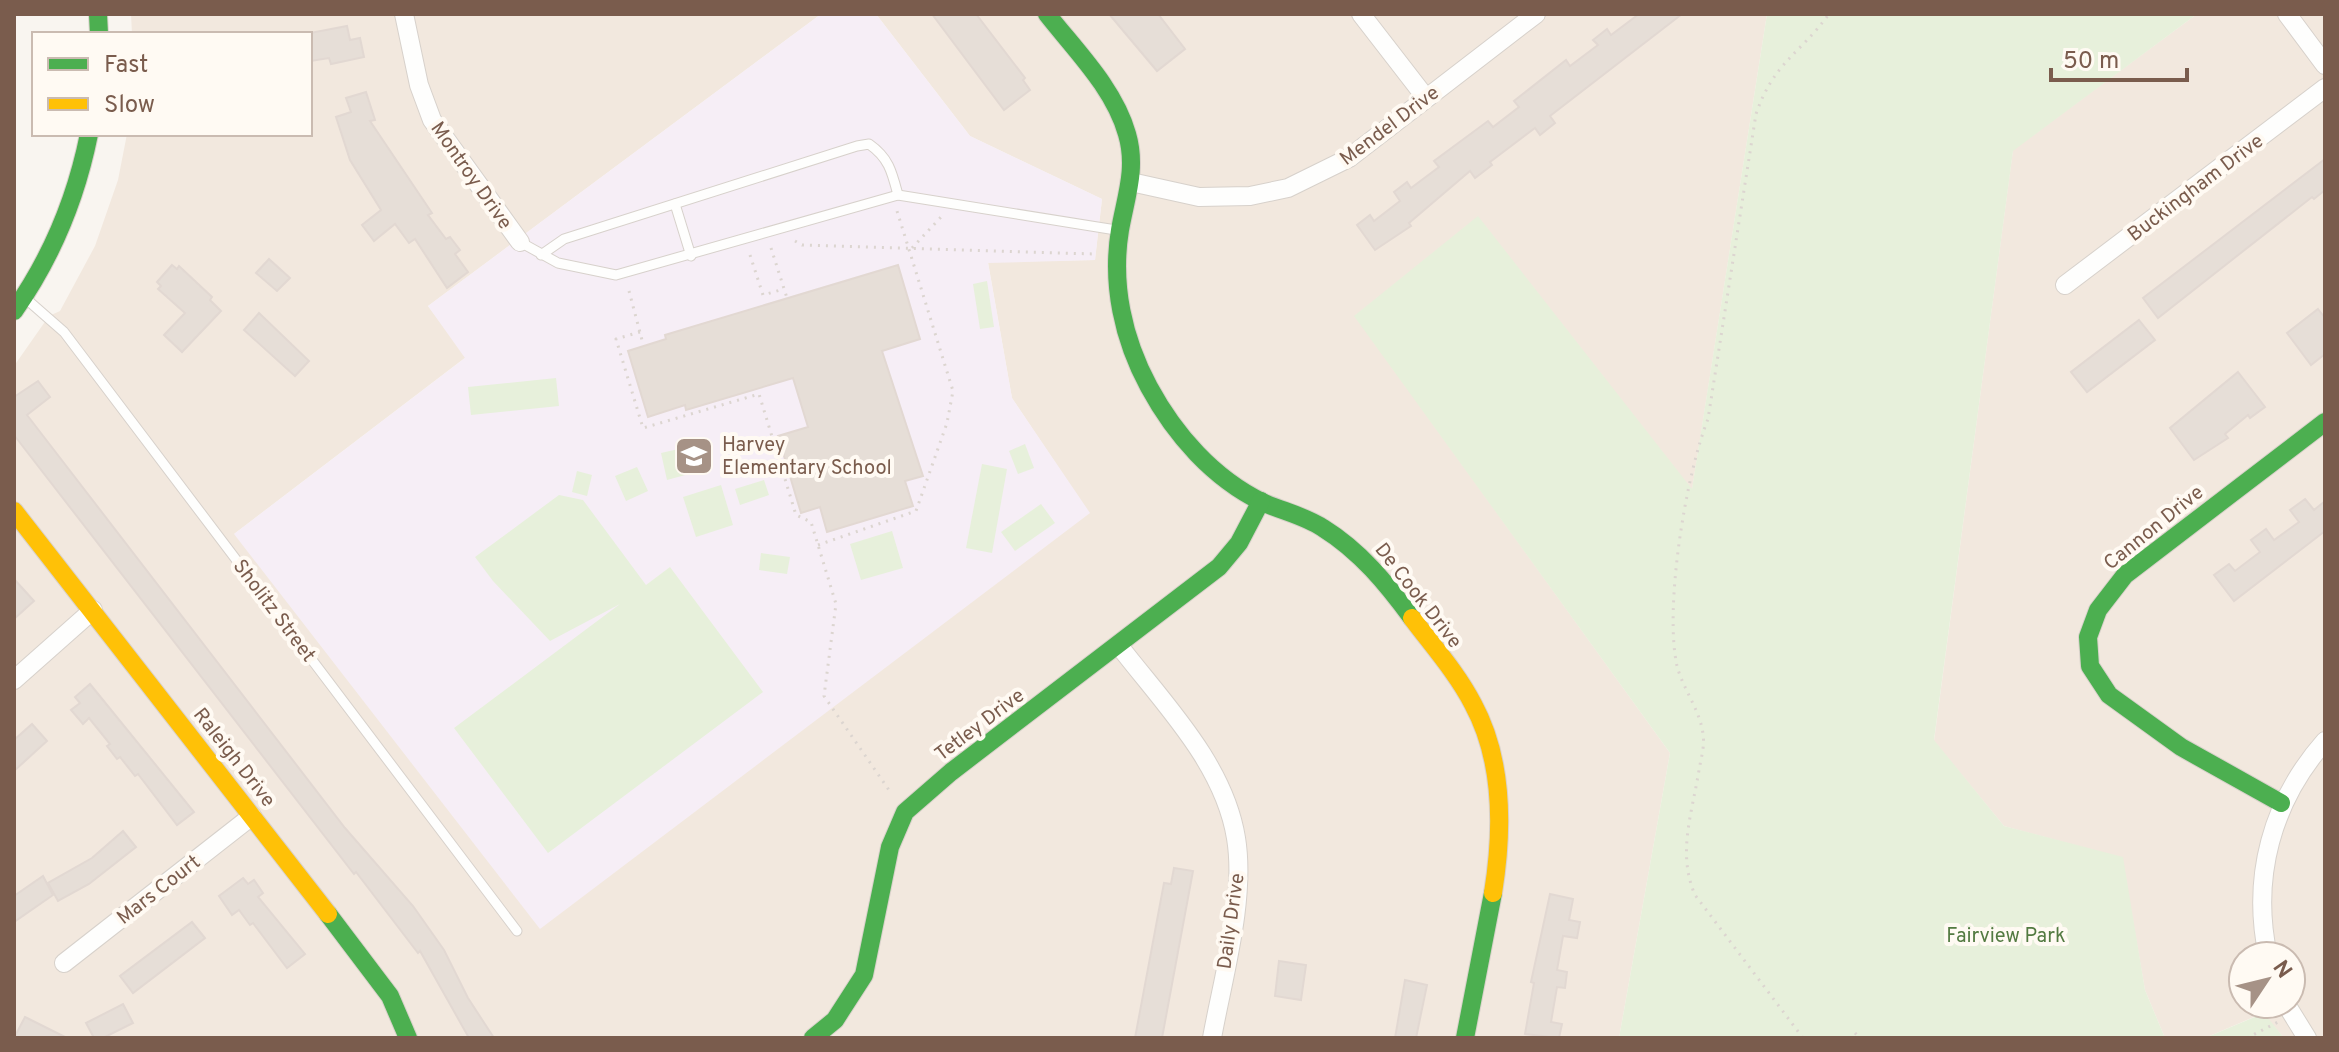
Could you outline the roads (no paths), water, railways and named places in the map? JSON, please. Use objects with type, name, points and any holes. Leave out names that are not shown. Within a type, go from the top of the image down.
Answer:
[{"type":"street","name":"Montroy Drive","points":[[404,14],[419,85],[432,120],[520,242]]},
{"type":"street","name":"De Cook Drive","points":[[1047,14],[1112,101],[1131,153],[1131,182],[1120,230],[1117,277],[1120,313],[1146,382],[1175,428],[1204,462],[1261,501],[1316,524],[1367,561],[1430,641],[1484,725],[1497,770],[1502,821],[1465,1038]]},
{"type":"street","points":[[1361,14],[1426,98]]},
{"type":"street","name":"Mendel Drive","points":[[1131,182],[1199,197],[1250,196],[1288,188],[1349,158],[1536,14]]},
{"type":"street","points":[[2287,14],[2325,65]]},
{"type":"street","name":"Buckingham Drive","points":[[2065,285],[2325,88]]},
{"type":"street","points":[[19,304],[46,261],[67,214],[88,136]]},
{"type":"street","name":"Cannon Drive","points":[[2281,803],[2156,730],[2104,690],[2096,680],[2088,657],[2090,629],[2100,602],[2125,575],[2325,422]]},
{"type":"street","name":"Tetley Drive","points":[[813,1038],[835,1020],[864,975],[890,847],[905,812],[951,772],[1120,647],[1219,567],[1239,543],[1261,501]]},
{"type":"street","name":"Raleigh Drive","points":[[14,511],[382,984],[408,1038]]},
{"type":"street","points":[[14,680],[93,610]]},
{"type":"street","name":"Daily Drive","points":[[1120,647],[1208,764],[1231,815],[1237,840],[1238,890],[1212,1038]]},
{"type":"street","points":[[2267,940],[2262,891],[2281,803],[2307,762],[2325,741]]},
{"type":"street","name":"Mars Court","points":[[64,963],[252,816]]},
{"type":"street","points":[[2295,1020],[2307,1038]]},
{"type":"lane","points":[[541,255],[564,239],[869,144],[882,153],[890,165],[898,195]]},
{"type":"lane","points":[[520,242],[558,263],[616,275],[898,195],[1120,230]]},
{"type":"lane","points":[[675,204],[691,256]]},
{"type":"lane","name":"Sholitz Street","points":[[19,304],[64,332],[517,931]]},
{"type":"place","name":"Harvey Elementary School","points":[[694,456]]},
{"type":"park label","name":"Fairview Park","points":[[2006,935]]}]
